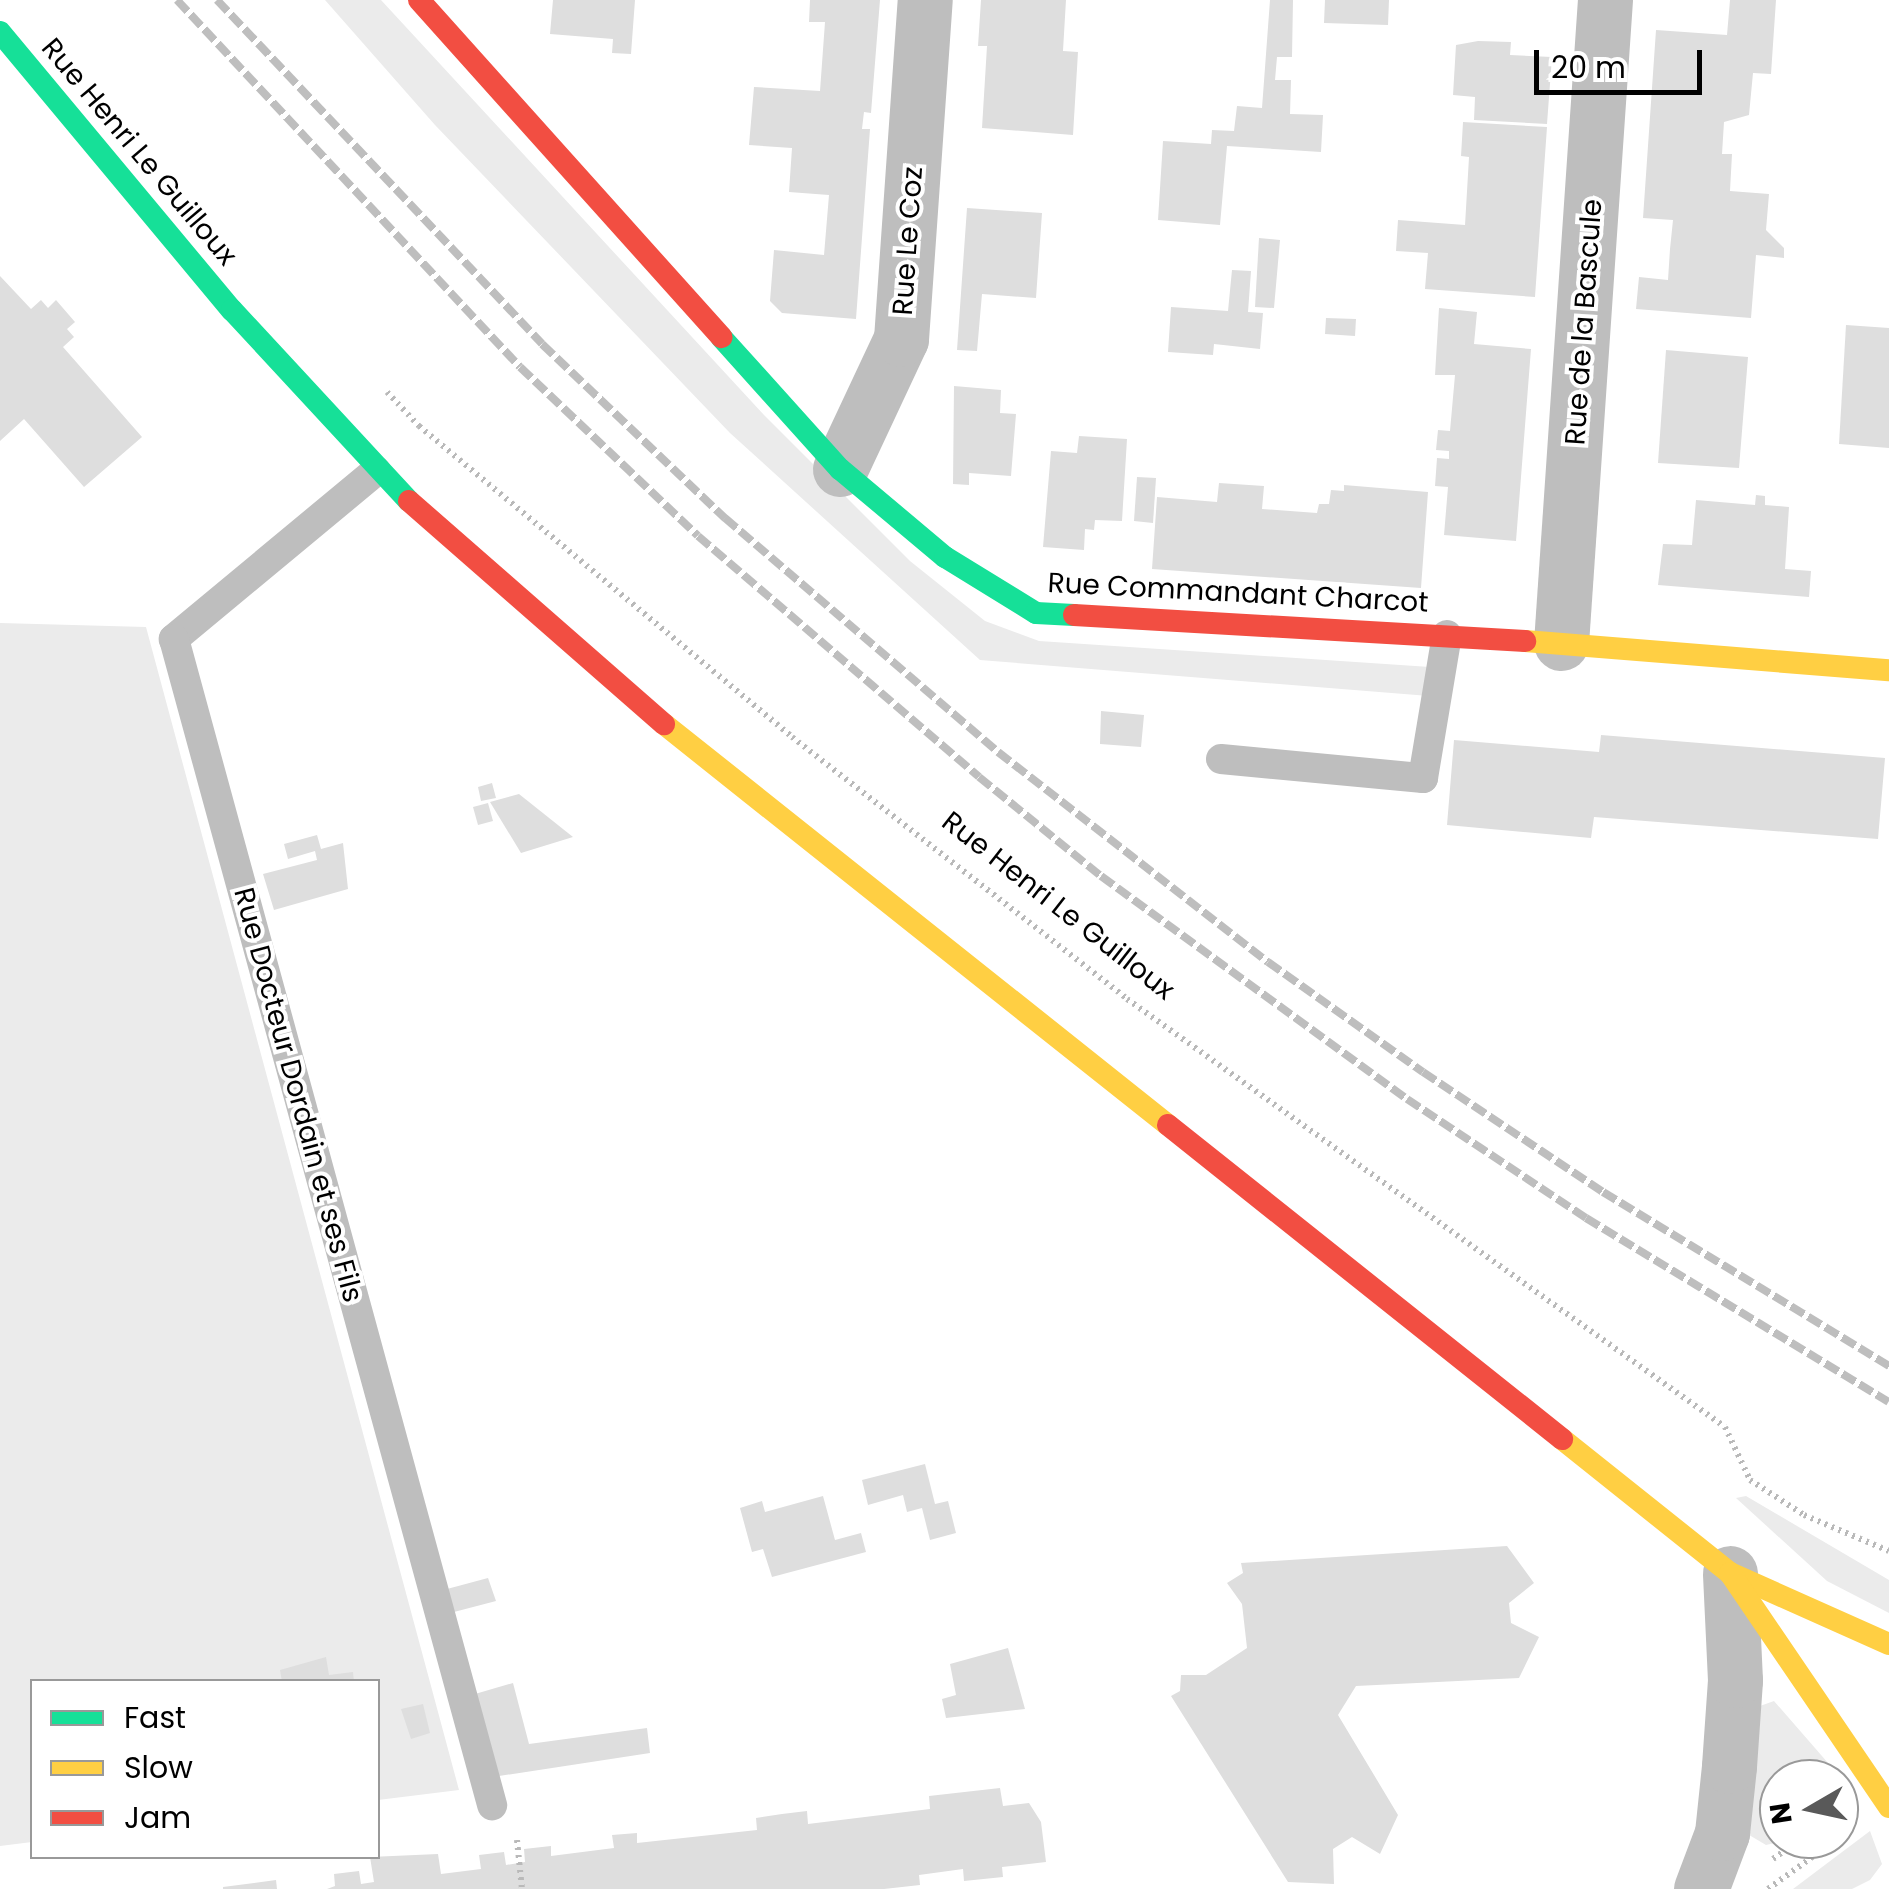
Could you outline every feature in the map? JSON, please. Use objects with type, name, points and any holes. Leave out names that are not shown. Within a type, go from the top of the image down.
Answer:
[{"type":"street","name":"Rue Commandant Charcot","points":[[419,0],[840,469],[945,557],[1036,613],[1448,636],[1889,670]]},
{"type":"street","name":"Rue Le Coz","points":[[840,469],[873,411],[901,339],[925,0]]},
{"type":"street","name":"Rue de la Bascule","points":[[1562,644],[1605,0]]},
{"type":"street","name":"Rue Henri Le Guilloux","points":[[0,32],[232,310],[376,471],[582,658],[1730,1573],[1889,1644]]},
{"type":"street","name":"Rue Henri Le Guilloux","points":[[1730,1573],[1889,1807]]},
{"type":"street","points":[[1700,1889],[1722,1833],[1735,1680],[1730,1573]]},
{"type":"lane","name":"Rue Docteur Dordain et ses Fils","points":[[376,471],[174,638],[492,1806]]},
{"type":"lane","points":[[1221,760],[1423,778],[1448,636]]},
{"type":"path","name":"Rue Henri Le Guilloux","points":[[381,386],[419,426],[777,725],[1127,999],[1726,1428],[1750,1480],[1804,1515],[1889,1550]]},
{"type":"path","points":[[517,1834],[522,1889]]},
{"type":"path","points":[[1768,1889],[1810,1859]]},
{"type":"shaded area","points":[[325,0],[381,0],[764,415],[910,561],[985,621],[1039,641],[1430,667],[1429,696],[980,660],[730,433],[435,125]]},
{"type":"shaded area","points":[[0,623],[146,627],[459,1790],[380,1800],[380,1679],[30,1679],[30,1842],[0,1846]]},
{"type":"shaded area","points":[[1746,1496],[1889,1580],[1889,1613],[1827,1581],[1736,1498]]},
{"type":"shaded area","points":[[1774,1701],[1825,1759],[1759,1759],[1759,1841],[1739,1829],[1760,1706]]},
{"type":"shaded area","points":[[1870,1831],[1882,1864],[1870,1880],[1852,1889],[1793,1889],[1833,1859],[1859,1859],[1859,1839]]},
{"type":"building","points":[[553,0],[635,0],[631,54],[612,53],[613,39],[550,34]]},
{"type":"building","points":[[810,0],[880,0],[871,113],[864,112],[862,129],[870,129],[856,319],[782,313],[770,301],[774,250],[824,255],[829,195],[789,192],[792,148],[749,145],[754,87],[820,91],[825,22],[809,22]]},
{"type":"building","points":[[981,0],[1066,0],[1063,51],[1078,52],[1073,135],[982,128],[987,46],[978,46]]},
{"type":"building","points":[[1270,0],[1293,0],[1292,57],[1277,57],[1275,80],[1291,80],[1290,114],[1323,115],[1321,152],[1227,146],[1220,225],[1158,220],[1163,141],[1211,144],[1212,130],[1234,131],[1237,106],[1262,108]]},
{"type":"building","points":[[1325,0],[1389,0],[1388,25],[1324,23]]},
{"type":"building","points":[[1730,0],[1776,0],[1771,74],[1753,73],[1749,115],[1724,122],[1722,154],[1732,154],[1730,191],[1769,194],[1766,230],[1784,248],[1784,258],[1756,255],[1751,318],[1636,309],[1639,277],[1668,280],[1673,220],[1643,218],[1656,30],[1727,35]]},
{"type":"building","points":[[1511,42],[1510,55],[1552,57],[1547,124],[1474,120],[1475,97],[1453,95],[1456,45]]},
{"type":"building","points":[[1463,122],[1547,127],[1535,297],[1425,289],[1428,253],[1396,251],[1398,220],[1465,225],[1469,157],[1461,156]]},
{"type":"building","points":[[967,208],[1042,213],[1036,298],[982,294],[977,351],[957,350]]},
{"type":"building","points":[[1259,238],[1280,240],[1274,308],[1255,307]]},
{"type":"building","points":[[1232,270],[1251,271],[1248,312],[1263,313],[1260,349],[1214,344],[1213,355],[1168,352],[1171,307],[1228,311]]},
{"type":"building","points":[[0,276],[31,309],[41,300],[48,308],[56,300],[75,322],[67,329],[74,337],[63,347],[142,437],[84,487],[24,419],[0,441]]},
{"type":"building","points":[[1439,308],[1477,312],[1474,344],[1531,349],[1516,541],[1444,535],[1448,487],[1435,486],[1437,458],[1449,459],[1449,451],[1436,450],[1438,430],[1450,431],[1455,375],[1435,375]]},
{"type":"building","points":[[1326,318],[1356,319],[1355,336],[1325,334]]},
{"type":"building","points":[[1846,325],[1889,328],[1889,448],[1839,444]]},
{"type":"building","points":[[1666,350],[1748,357],[1739,468],[1658,463]]},
{"type":"building","points":[[954,386],[1001,390],[1000,413],[1016,414],[1011,476],[969,473],[969,485],[953,484]]},
{"type":"building","points":[[1079,436],[1127,439],[1122,521],[1095,520],[1094,530],[1085,529],[1084,550],[1043,547],[1051,451],[1077,453]]},
{"type":"building","points":[[1137,477],[1156,478],[1153,523],[1134,521]]},
{"type":"building","points":[[1219,483],[1264,486],[1262,509],[1317,513],[1319,504],[1329,504],[1331,490],[1344,491],[1344,485],[1428,492],[1421,588],[1152,569],[1157,497],[1217,502]]},
{"type":"building","points":[[1756,495],[1765,496],[1765,505],[1789,507],[1785,569],[1811,571],[1809,597],[1658,585],[1663,544],[1692,545],[1696,500],[1755,505]]},
{"type":"building","points":[[1101,711],[1144,715],[1141,747],[1100,744]]},
{"type":"building","points":[[1601,735],[1885,758],[1878,839],[1594,817],[1591,838],[1447,825],[1454,740],[1599,752]]},
{"type":"building","points":[[492,783],[496,798],[481,801],[478,787]]},
{"type":"building","points":[[519,794],[573,837],[521,853],[490,802]]},
{"type":"building","points":[[488,803],[493,821],[478,825],[473,807]]},
{"type":"building","points":[[317,835],[321,849],[343,843],[348,889],[274,910],[263,874],[317,860],[315,851],[288,859],[284,844]]},
{"type":"building","points":[[925,1464],[935,1504],[948,1501],[956,1533],[930,1540],[922,1508],[907,1512],[903,1495],[868,1505],[862,1480]]},
{"type":"building","points":[[823,1496],[835,1540],[861,1533],[866,1552],[772,1577],[763,1549],[752,1552],[740,1508],[762,1501],[765,1512]]},
{"type":"building","points":[[1507,1546],[1534,1583],[1509,1603],[1511,1623],[1539,1637],[1519,1678],[1356,1686],[1338,1715],[1398,1815],[1380,1854],[1352,1837],[1333,1849],[1334,1884],[1288,1882],[1171,1696],[1180,1691],[1181,1675],[1206,1675],[1247,1648],[1242,1604],[1227,1583],[1243,1573],[1241,1563]]},
{"type":"building","points":[[488,1578],[496,1601],[454,1612],[447,1589]]},
{"type":"building","points":[[1008,1648],[1025,1709],[946,1718],[942,1699],[956,1695],[950,1664]]},
{"type":"building","points":[[326,1657],[329,1675],[353,1672],[354,1679],[282,1679],[280,1670]]},
{"type":"building","points":[[513,1683],[529,1744],[647,1728],[650,1753],[499,1776],[475,1694]]},
{"type":"building","points":[[423,1704],[430,1733],[411,1739],[401,1709]]},
{"type":"building","points":[[1000,1788],[1003,1806],[1029,1803],[1041,1822],[1046,1862],[1002,1867],[1003,1877],[964,1881],[963,1869],[919,1875],[920,1885],[884,1889],[327,1889],[335,1886],[334,1874],[359,1871],[361,1884],[374,1882],[370,1859],[380,1857],[438,1854],[441,1874],[481,1869],[479,1855],[504,1852],[506,1865],[525,1862],[524,1849],[551,1846],[551,1856],[614,1848],[612,1835],[637,1833],[637,1843],[757,1830],[756,1818],[807,1811],[808,1824],[930,1809],[929,1796]]},
{"type":"building","points":[[276,1880],[277,1889],[223,1889],[223,1887]]},
{"type":"railway","points":[[177,0],[520,367],[698,536],[979,777],[1101,876],[1407,1099],[1586,1218],[1889,1402]]},
{"type":"railway","points":[[217,0],[542,344],[725,518],[998,752],[1268,962],[1423,1072],[1603,1192],[1889,1366]]},
{"type":"traffic: fast","points":[[0,32],[232,310],[409,501]]},
{"type":"traffic: fast","points":[[721,337],[840,469],[945,557],[1036,613],[1074,615]]},
{"type":"traffic: slow","points":[[1525,641],[1889,670]]},
{"type":"traffic: slow","points":[[664,724],[1168,1125]]},
{"type":"traffic: slow","points":[[1562,1439],[1730,1573],[1889,1644]]},
{"type":"traffic: slow","points":[[1730,1573],[1889,1807]]},
{"type":"traffic: jam","points":[[419,0],[721,337]]},
{"type":"traffic: jam","points":[[409,501],[664,724]]},
{"type":"traffic: jam","points":[[1074,615],[1525,641]]},
{"type":"traffic: jam","points":[[1168,1125],[1562,1439]]}]
